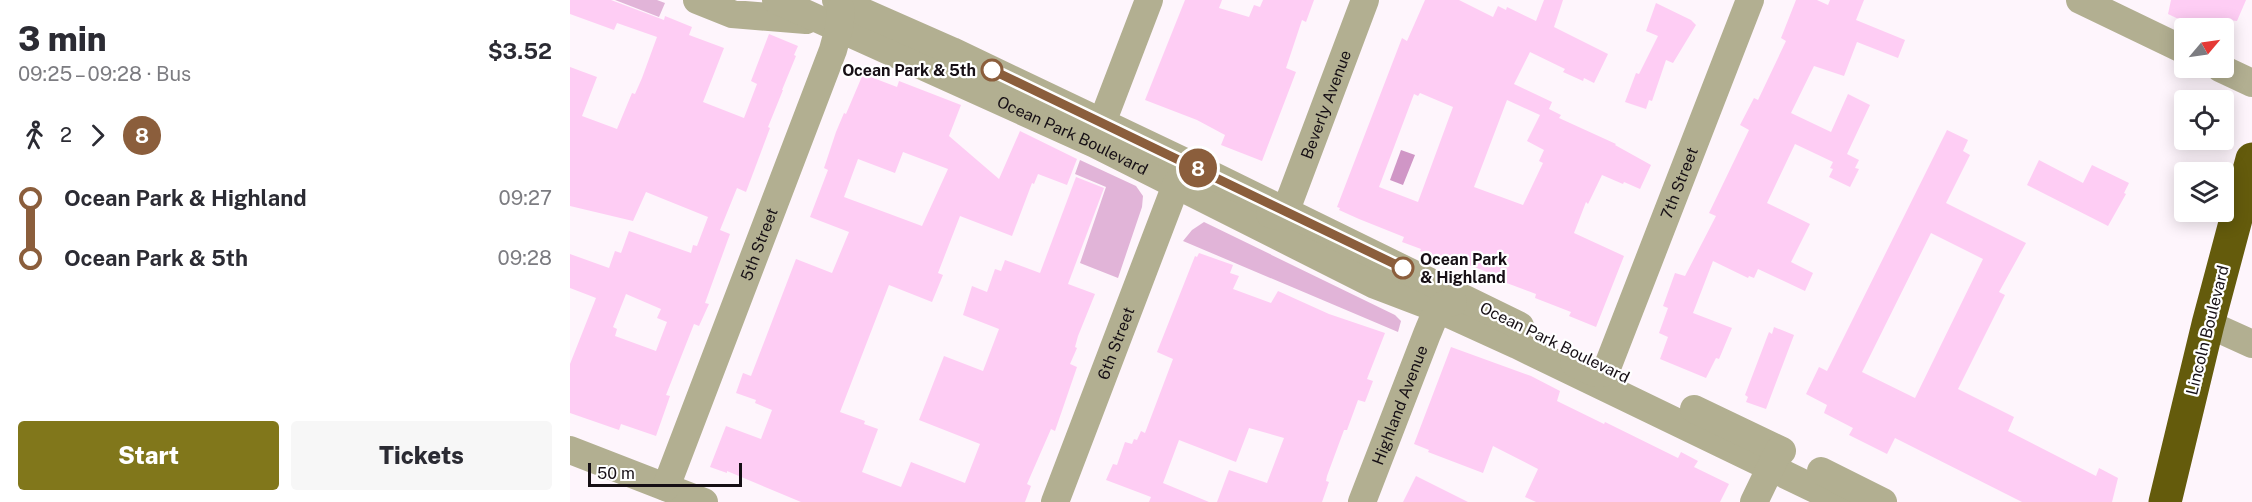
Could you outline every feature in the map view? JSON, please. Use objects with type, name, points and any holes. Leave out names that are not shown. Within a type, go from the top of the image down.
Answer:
[{"type":"highway","name":"Lincoln Boulevard","points":[[2164,502],[2252,159]]},
{"type":"street","name":"Ocean Park Boulevard","points":[[697,0],[732,15],[784,20],[836,10]]},
{"type":"street","name":"Ocean Park Boulevard","points":[[776,0],[836,10],[952,51],[1098,133],[1176,185],[1375,285],[1438,309]]},
{"type":"street","points":[[1098,133],[1149,0]]},
{"type":"street","name":"Beverly Avenue","points":[[1286,210],[1365,0]]},
{"type":"street","name":"7th Street","points":[[1607,368],[1749,0]]},
{"type":"street","points":[[2080,0],[2174,45]]},
{"type":"street","name":"5th Street","points":[[666,487],[833,50],[836,10]]},
{"type":"street","points":[[2234,75],[2252,83]]},
{"type":"street","name":"Ocean Park Boulevard","points":[[1098,133],[1237,187],[1286,210],[1519,336],[1775,458],[1883,502]]},
{"type":"street","points":[[1176,185],[1184,173],[1189,173],[1214,186],[1237,187]]},
{"type":"street","name":"6th Street","points":[[1055,502],[1176,185]]},
{"type":"street","points":[[1150,253],[1191,209],[1205,200],[1244,205],[1274,216],[1284,214],[1286,210]]},
{"type":"street","points":[[1438,309],[1444,303],[1452,301],[1501,324],[1519,336]]},
{"type":"street","name":"Highland Avenue","points":[[1362,502],[1438,309]]},
{"type":"street","points":[[2208,324],[2252,344]]},
{"type":"street","name":"Ocean Park Boulevard","points":[[1519,336],[1607,368],[1775,458],[1842,502]]},
{"type":"street","points":[[570,450],[704,502]]},
{"type":"street","points":[[1754,502],[1775,458]]},
{"type":"shaded area","points":[[615,0],[657,0],[665,3],[659,17]]},
{"type":"shaded area","points":[[1401,150],[1415,155],[1403,185],[1390,180]]},
{"type":"shaded area","points":[[1080,160],[1136,186],[1143,196],[1142,207],[1118,278],[1080,263],[1106,187],[1075,174]]},
{"type":"shaded area","points":[[1204,222],[1395,315],[1401,321],[1398,332],[1183,241],[1192,230]]},
{"type":"building","points":[[570,0],[611,0],[664,20],[665,16],[692,27],[689,35],[724,48],[703,102],[744,118],[757,84],[751,81],[769,34],[798,46],[746,192],[737,188],[720,230],[730,234],[705,303],[709,304],[699,326],[694,324],[666,395],[670,396],[656,436],[621,424],[619,430],[570,413],[570,364],[596,298],[570,288],[570,254],[609,268],[615,251],[621,253],[629,231],[691,253],[693,245],[697,246],[708,217],[646,192],[633,221],[570,206],[570,67],[597,77],[582,116],[617,129],[632,93],[635,94],[642,78],[657,37],[617,23],[614,30],[570,14]],"holes":[[[626,294],[661,309],[657,318],[667,322],[656,351],[615,336],[617,329],[613,327]]]},
{"type":"building","points":[[1185,0],[1222,0],[1219,8],[1249,17],[1254,5],[1260,7],[1263,0],[1314,0],[1306,22],[1302,20],[1286,68],[1296,72],[1262,161],[1221,145],[1225,135],[1197,120],[1145,100]]},
{"type":"building","points":[[1425,0],[1459,0],[1493,17],[1498,6],[1506,10],[1507,7],[1536,21],[1544,0],[1563,0],[1554,27],[1608,54],[1594,83],[1563,72],[1565,69],[1530,52],[1514,84],[1552,102],[1549,109],[1561,115],[1559,118],[1616,144],[1651,165],[1640,189],[1602,175],[1588,204],[1586,202],[1574,233],[1624,256],[1596,327],[1569,316],[1571,312],[1535,298],[1536,294],[1504,282],[1505,279],[1446,256],[1444,260],[1420,251],[1421,249],[1402,242],[1404,237],[1359,219],[1337,207],[1402,38],[1407,41]],"holes":[[[1420,93],[1453,107],[1418,202],[1379,187],[1414,94],[1418,96]],[[1507,100],[1540,115],[1527,141],[1544,150],[1539,161],[1543,163],[1523,205],[1474,187]]]},
{"type":"building","points":[[1796,0],[1817,0],[1828,5],[1830,0],[1864,0],[1856,20],[1905,40],[1898,58],[1857,42],[1844,76],[1814,66],[1791,113],[1831,132],[1848,94],[1870,105],[1847,154],[1859,160],[1855,168],[1859,169],[1850,187],[1829,177],[1833,169],[1830,168],[1833,162],[1795,144],[1767,203],[1810,224],[1791,262],[1813,273],[1805,291],[1758,269],[1754,278],[1749,276],[1748,278],[1713,261],[1693,313],[1732,328],[1719,359],[1716,358],[1706,378],[1660,359],[1668,337],[1659,333],[1668,308],[1663,306],[1675,273],[1685,276],[1716,216],[1709,213],[1749,130],[1740,125],[1754,98],[1758,100],[1786,41],[1781,38]]},
{"type":"building","points":[[2171,0],[2246,0],[2237,21],[2234,21],[2234,18],[2176,18],[2168,14]]},
{"type":"building","points":[[1656,3],[1691,20],[1696,25],[1673,63],[1666,60],[1652,101],[1649,100],[1646,109],[1625,102],[1636,73],[1639,74],[1658,36],[1646,31]]},
{"type":"building","points":[[863,74],[897,87],[899,81],[961,105],[949,136],[999,179],[1020,131],[1077,159],[1067,185],[1038,174],[1034,184],[1032,183],[1012,236],[960,216],[938,273],[943,275],[932,302],[889,285],[840,412],[865,421],[864,424],[878,429],[862,472],[901,487],[911,462],[965,483],[980,444],[919,420],[944,356],[983,371],[999,329],[963,315],[972,286],[987,292],[995,269],[1001,271],[1005,260],[1040,273],[1076,177],[1104,188],[1068,284],[1095,294],[1078,336],[1075,347],[1077,348],[1070,364],[1077,367],[1055,431],[1051,429],[1027,484],[1031,486],[1025,502],[801,502],[727,471],[727,473],[710,467],[726,426],[761,439],[772,410],[755,403],[756,400],[736,393],[743,373],[751,376],[796,259],[832,273],[849,232],[810,217],[828,170],[824,168],[836,132],[844,113],[846,114]],"holes":[[[903,152],[948,169],[922,226],[844,197],[858,159],[895,173]]]},
{"type":"building","points":[[1947,130],[1968,140],[1963,151],[1970,155],[1946,203],[2026,243],[1999,292],[2005,295],[1958,389],[2014,417],[2008,431],[2096,476],[2099,468],[2118,478],[2112,502],[2022,502],[1895,438],[1887,454],[1849,435],[1853,428],[1824,413],[1827,405],[1806,394],[1819,367],[1827,371]],"holes":[[[1931,233],[1983,259],[1915,398],[1862,372]]]},
{"type":"building","points":[[2039,160],[2083,183],[2092,165],[2129,183],[2124,193],[2126,194],[2108,226],[2027,185]]},
{"type":"building","points":[[1199,253],[1233,265],[1230,273],[1239,276],[1233,289],[1271,303],[1278,291],[1329,314],[1385,333],[1367,379],[1373,381],[1365,402],[1358,400],[1347,430],[1344,430],[1327,476],[1326,481],[1329,482],[1322,502],[1217,502],[1229,470],[1267,483],[1284,438],[1249,428],[1236,462],[1179,440],[1163,483],[1209,502],[1149,502],[1151,497],[1106,480],[1113,464],[1117,465],[1125,442],[1132,444],[1134,439],[1137,440],[1141,431],[1145,433],[1173,359],[1157,352],[1195,256],[1197,257]]},
{"type":"building","points":[[1774,327],[1794,335],[1766,409],[1746,402],[1748,397],[1745,395],[1769,332],[1772,334]]},
{"type":"building","points":[[1451,347],[1531,376],[1560,391],[1557,401],[1678,458],[1681,452],[1698,461],[1694,467],[1729,484],[1720,502],[1536,502],[1525,497],[1538,469],[1493,446],[1483,473],[1428,452],[1429,450],[1414,444]]},
{"type":"building","points":[[1416,476],[1468,502],[1403,502]]},
{"type":"bus line","name":"8","points":[[992,70],[1403,268]]},
{"type":"place","name":"Ocean Park & 5th","points":[[992,70]]},
{"type":"place","name":"Ocean Park & Highland","points":[[1403,268]]}]
